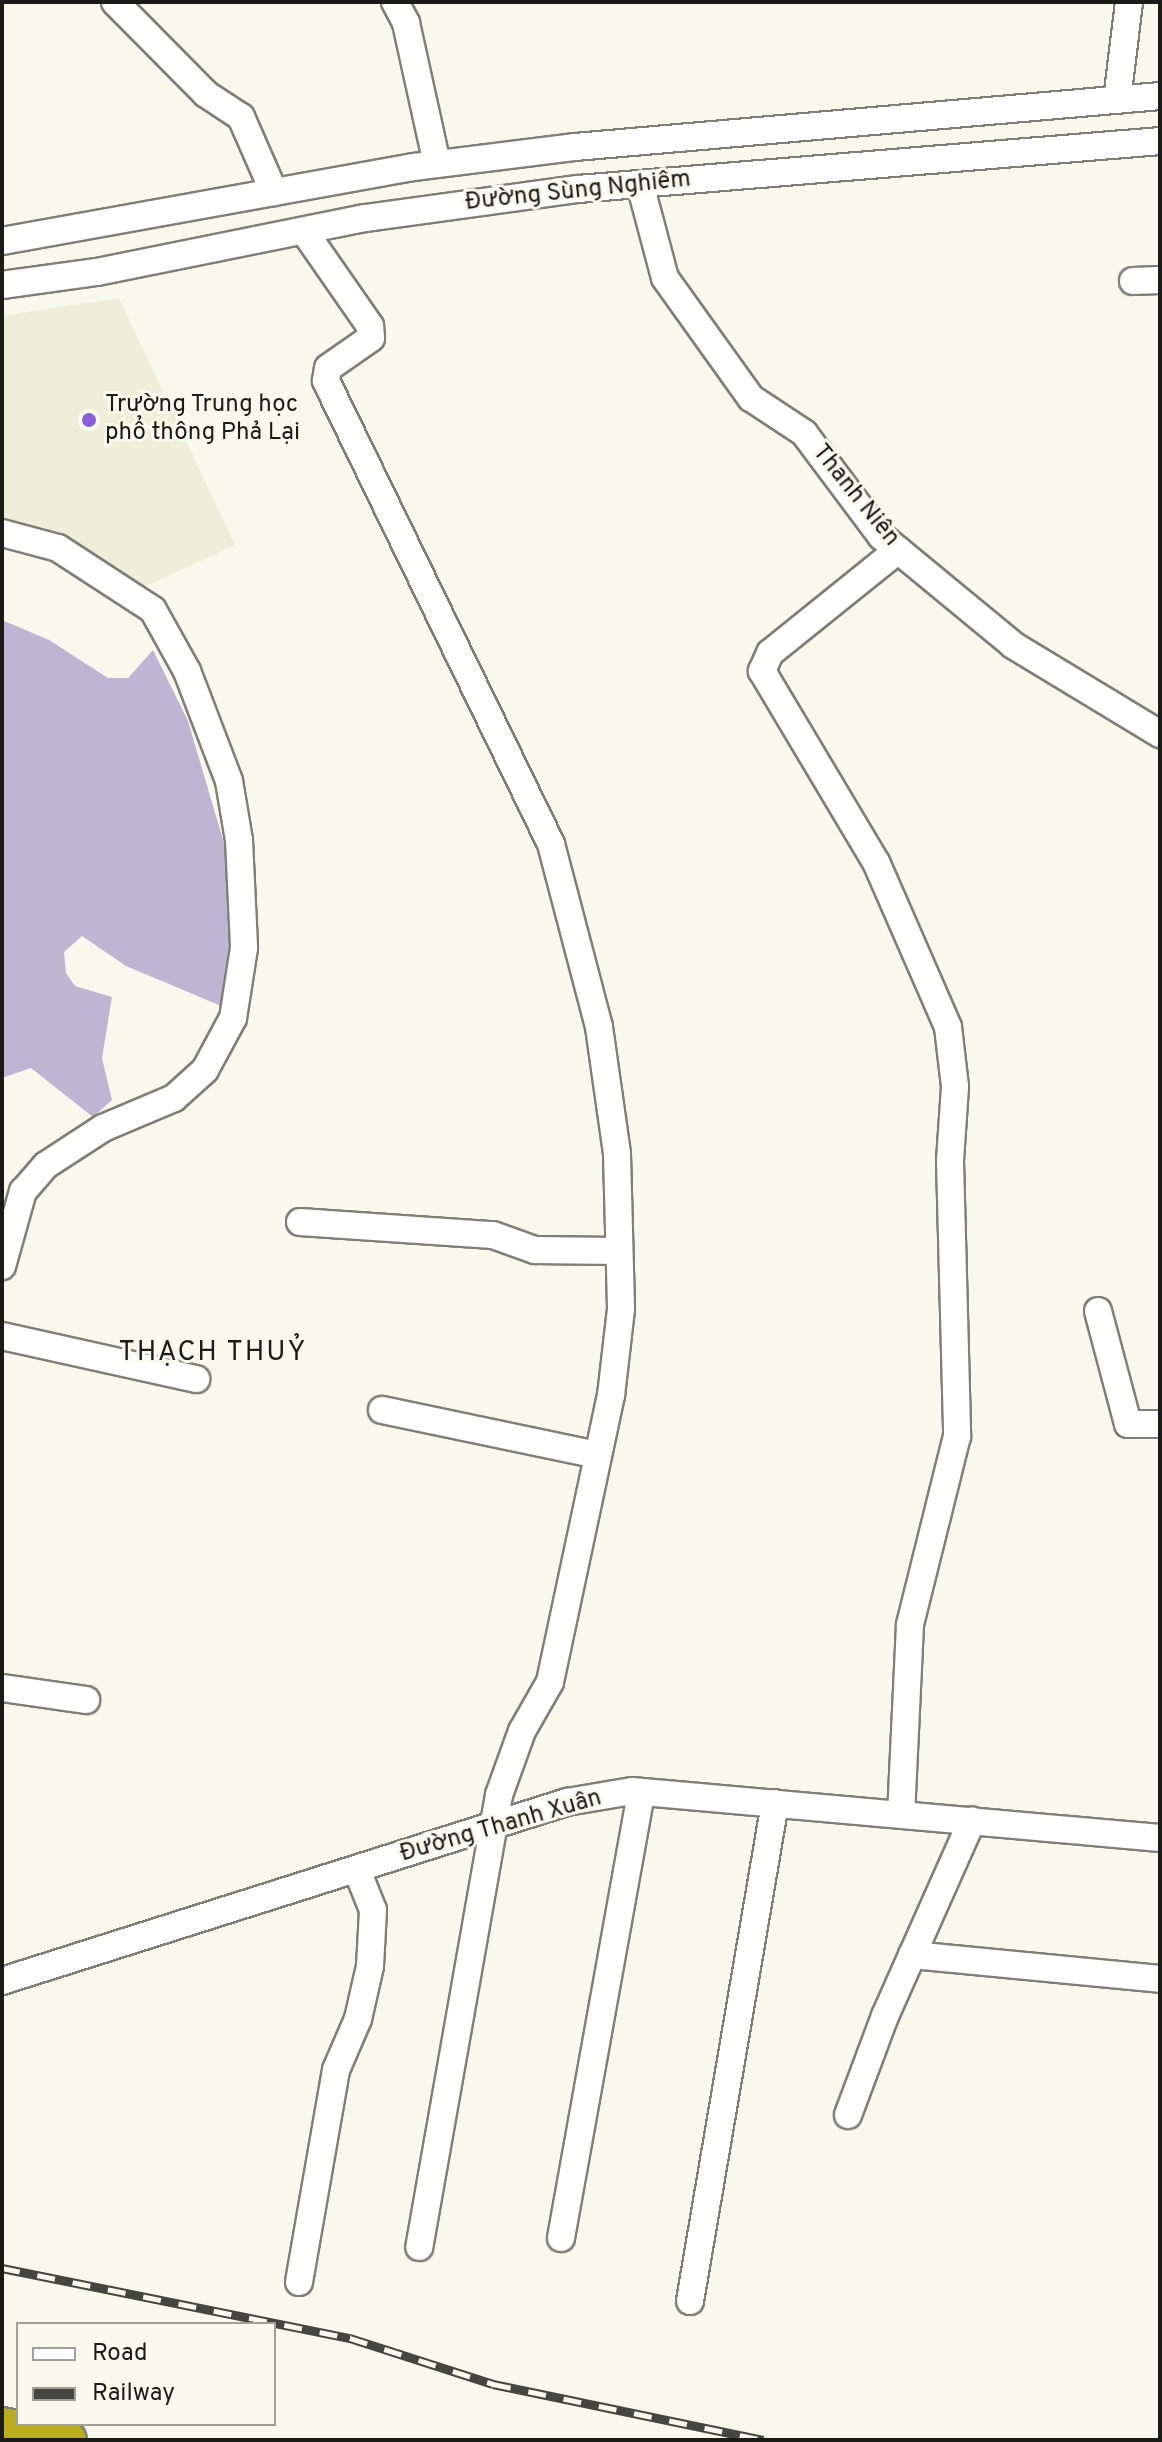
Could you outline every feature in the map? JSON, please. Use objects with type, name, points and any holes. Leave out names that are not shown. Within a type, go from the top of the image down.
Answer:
[{"type":"highway","points":[[2,2427],[67,2440]]},
{"type":"street","points":[[115,2],[206,94],[241,117],[274,192]]},
{"type":"street","points":[[395,2],[406,23],[437,164]]},
{"type":"street","points":[[1117,100],[1129,2]]},
{"type":"street","name":"Đường Sùng Nghiêm","points":[[2,241],[437,164],[1160,96]]},
{"type":"street","name":"Đường Sùng Nghiêm","points":[[2,285],[97,272],[304,231],[463,204],[640,184],[1160,141]]},
{"type":"street","name":"Thanh Niên","points":[[640,184],[656,257],[678,298],[751,398],[804,433],[881,536],[1013,645],[1160,734]]},
{"type":"street","points":[[304,231],[370,326],[371,338],[328,368],[326,381],[551,844],[599,1027],[617,1154],[617,1251],[621,1309],[597,1455],[550,1682],[517,1744],[499,1795],[497,1824],[419,2247]]},
{"type":"street","points":[[1133,281],[1160,280]]},
{"type":"street","points":[[2,533],[58,548],[153,610],[187,671],[229,781],[239,840],[244,948],[233,1018],[205,1070],[174,1098],[103,1128],[46,1165],[23,1191],[2,1266]]},
{"type":"street","points":[[898,550],[770,653],[762,671],[876,862],[948,1027],[955,1087],[950,1161],[957,1436],[910,1625],[901,1815]]},
{"type":"street","points":[[300,1222],[493,1235],[535,1250],[617,1251]]},
{"type":"street","points":[[1098,1311],[1128,1424],[1160,1424]]},
{"type":"street","points":[[2,1336],[196,1379]]},
{"type":"street","points":[[382,1410],[597,1455]]},
{"type":"street","points":[[2,1688],[86,1700]]},
{"type":"street","points":[[561,2238],[641,1792]]},
{"type":"street","name":"Đường Thanh Xuân","points":[[2,1981],[567,1802],[641,1792],[1160,1838]]},
{"type":"street","points":[[690,2301],[775,1803]]},
{"type":"street","points":[[848,2115],[912,1955],[972,1821]]},
{"type":"street","points":[[299,2282],[336,2070],[358,2019],[370,1966],[373,1910],[357,1870]]},
{"type":"street","points":[[912,1955],[1160,1979]]},
{"type":"shaded area","name":"Trường Trung học phổ thông Phả Lại","points":[[119,298],[235,545],[140,589],[2,524],[2,316]]},
{"type":"shaded area","points":[[2,620],[49,640],[108,678],[128,678],[153,650],[188,721],[231,867],[237,948],[226,1008],[126,966],[82,936],[64,952],[66,973],[75,986],[112,997],[102,1058],[112,1100],[93,1117],[31,1068],[2,1078]]},
{"type":"railway","points":[[2,2268],[270,2322]]},
{"type":"railway","points":[[276,2323],[350,2338],[493,2384],[763,2440]]},
{"type":"place","name":"Trường Trung học phổ thông Phả Lại","points":[[89,420]]},
{"type":"district","name":"THẠCH THUỶ","points":[[213,1353]]}]
